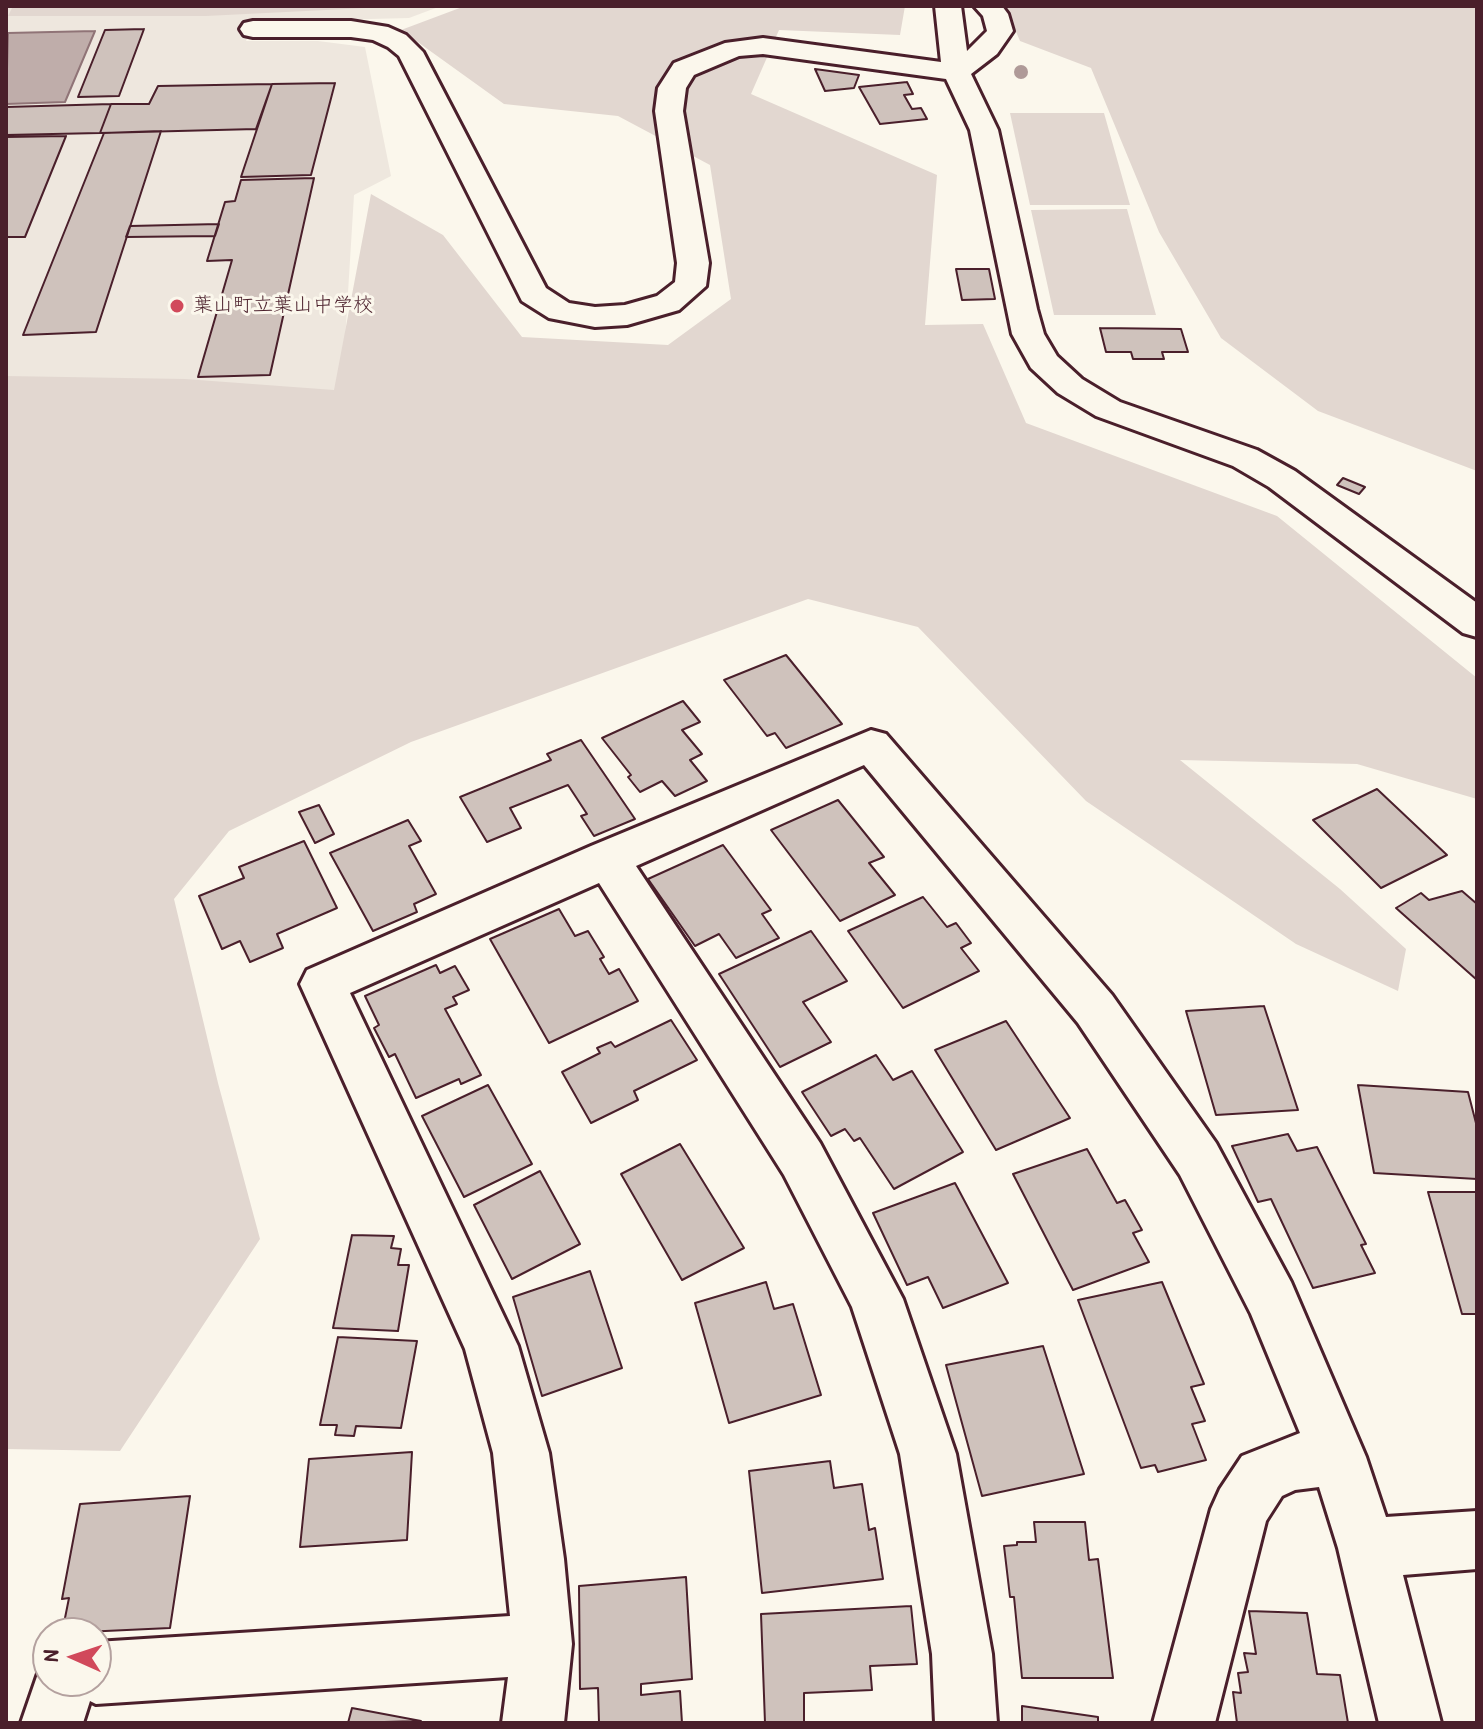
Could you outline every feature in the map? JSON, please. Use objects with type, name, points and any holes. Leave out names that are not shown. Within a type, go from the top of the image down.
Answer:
[{"type":"street","points":[[948,6],[956,72],[984,130],[1021,309],[1028,334],[1043,361],[1070,386],[1108,409],[1245,458],[1282,479],[1477,623]]},
{"type":"street","points":[[253,29],[351,29],[379,33],[397,41],[410,52],[533,294],[560,311],[595,317],[627,315],[668,303],[690,286],[693,263],[669,111],[672,88],[684,69],[734,49],[763,46],[956,72],[988,48],[1000,31],[995,14],[987,6]]},
{"type":"street","points":[[533,1723],[542,1644],[535,1559],[521,1453],[491,1346],[323,984],[871,745],[1095,1009],[1198,1159],[1272,1300],[1338,1457],[1367,1548],[1410,1723]]},
{"type":"street","points":[[607,858],[802,1159],[876,1299],[928,1454],[962,1654],[966,1723]]},
{"type":"street","points":[[1184,1723],[1240,1509],[1262,1476],[1291,1462],[1338,1457]]},
{"type":"street","points":[[1367,1548],[1477,1540]]},
{"type":"street","points":[[112,1672],[542,1644]]},
{"type":"street","points":[[52,1723],[60,1697]]},
{"type":"shaded area","name":"葉山町立葉山中学校","points":[[6,6],[441,6],[409,18],[253,22],[246,41],[318,41],[365,47],[391,176],[354,195],[340,423],[6,417]]},
{"type":"shaded area","points":[[13,6],[406,6],[206,16],[8,16]]},
{"type":"shaded area","points":[[465,6],[905,6],[900,35],[779,30],[751,94],[937,175],[925,325],[983,324],[1026,423],[1277,516],[1477,678],[1477,799],[1357,764],[1180,760],[1340,889],[1406,949],[1398,991],[1296,944],[1086,801],[918,627],[808,599],[411,742],[229,831],[174,899],[218,1083],[260,1239],[120,1451],[6,1449],[6,376],[185,379],[334,390],[371,194],[443,235],[522,337],[668,345],[731,299],[710,165],[618,116],[504,104],[401,30]]},
{"type":"shaded area","points":[[1005,6],[1477,6],[1477,471],[1318,411],[1221,338],[1159,232],[1091,68],[1020,41]]},
{"type":"shaded area","points":[[95,31],[65,102],[6,104],[8,33]]},
{"type":"shaded area","points":[[1010,113],[1104,113],[1130,205],[1030,205]]},
{"type":"shaded area","points":[[1127,209],[1156,315],[1054,315],[1031,210]]},
{"type":"building","points":[[144,29],[119,96],[78,97],[105,30]]},
{"type":"building","points":[[815,69],[859,75],[854,88],[825,91]]},
{"type":"building","points":[[907,82],[913,94],[904,95],[912,109],[921,108],[927,119],[880,124],[859,87]]},
{"type":"building","points":[[335,83],[311,175],[241,177],[272,84]]},
{"type":"building","points":[[272,84],[256,129],[100,133],[111,104],[149,104],[158,86]]},
{"type":"building","points":[[111,104],[100,133],[6,135],[6,107]]},
{"type":"building","points":[[161,131],[96,332],[23,335],[104,133]]},
{"type":"building","points":[[66,136],[25,237],[6,237],[6,137]]},
{"type":"building","points":[[314,178],[270,375],[198,377],[232,260],[207,261],[225,202],[235,201],[241,180]]},
{"type":"building","points":[[219,224],[215,236],[126,237],[130,226]]},
{"type":"building","points":[[956,269],[989,269],[995,299],[962,300]]},
{"type":"building","points":[[1100,328],[1181,329],[1188,352],[1162,352],[1164,359],[1133,359],[1131,352],[1106,352]]},
{"type":"building","points":[[1343,478],[1365,487],[1359,494],[1337,485]]},
{"type":"building","points":[[786,655],[842,724],[786,748],[775,733],[767,736],[724,680]]},
{"type":"building","points":[[683,701],[700,722],[682,730],[702,754],[690,760],[707,781],[675,796],[662,781],[640,792],[628,777],[631,775],[602,738]]},
{"type":"building","points":[[581,740],[635,819],[594,836],[581,816],[587,814],[568,785],[510,808],[521,828],[487,842],[460,797],[551,760],[547,754]]},
{"type":"building","points":[[1377,789],[1447,855],[1381,888],[1313,820]]},
{"type":"building","points":[[838,800],[884,857],[869,863],[895,895],[840,921],[771,830]]},
{"type":"building","points":[[319,805],[334,834],[315,843],[299,812]]},
{"type":"building","points":[[408,820],[421,841],[409,846],[436,894],[414,904],[417,912],[373,931],[330,853]]},
{"type":"building","points":[[304,841],[337,908],[277,934],[283,948],[250,962],[240,941],[222,949],[199,896],[244,878],[239,867]]},
{"type":"building","points":[[723,845],[771,910],[762,914],[779,938],[736,958],[719,934],[695,946],[648,879]]},
{"type":"building","points":[[1462,891],[1477,904],[1477,980],[1396,908],[1421,893],[1429,900]]},
{"type":"building","points":[[923,897],[947,927],[956,923],[971,943],[961,948],[979,971],[903,1008],[848,931]]},
{"type":"building","points":[[559,909],[575,936],[588,931],[604,957],[600,959],[609,974],[619,969],[638,1001],[549,1043],[490,939]]},
{"type":"building","points":[[811,931],[847,981],[803,1002],[831,1042],[780,1067],[719,974]]},
{"type":"building","points":[[436,965],[440,973],[455,966],[469,990],[453,997],[457,1004],[445,1009],[481,1075],[461,1084],[459,1079],[416,1098],[395,1054],[389,1057],[374,1028],[379,1025],[365,996]]},
{"type":"building","points":[[1264,1006],[1298,1110],[1216,1115],[1186,1011]]},
{"type":"building","points":[[671,1020],[697,1060],[634,1091],[638,1100],[591,1123],[562,1072],[600,1053],[597,1048],[611,1042],[615,1047]]},
{"type":"building","points":[[1006,1021],[1070,1118],[996,1150],[935,1050]]},
{"type":"building","points":[[876,1055],[893,1080],[912,1071],[963,1152],[894,1189],[860,1138],[854,1141],[845,1129],[831,1136],[802,1092]]},
{"type":"building","points":[[488,1085],[532,1164],[464,1197],[422,1116]]},
{"type":"building","points":[[1358,1085],[1468,1092],[1477,1127],[1477,1179],[1374,1173]]},
{"type":"building","points":[[1288,1134],[1297,1151],[1317,1147],[1366,1244],[1361,1245],[1375,1273],[1313,1288],[1271,1199],[1258,1202],[1232,1146]]},
{"type":"building","points":[[680,1144],[744,1248],[682,1280],[621,1174]]},
{"type":"building","points":[[1087,1149],[1117,1203],[1125,1200],[1142,1230],[1133,1233],[1149,1262],[1073,1290],[1013,1174]]},
{"type":"building","points":[[540,1171],[580,1244],[512,1279],[474,1205]]},
{"type":"building","points":[[955,1183],[1008,1283],[943,1308],[928,1277],[907,1285],[873,1213]]},
{"type":"building","points":[[1428,1192],[1477,1192],[1477,1314],[1462,1314]]},
{"type":"building","points":[[352,1235],[394,1236],[391,1248],[401,1249],[398,1265],[409,1265],[398,1331],[333,1328]]},
{"type":"building","points":[[590,1271],[622,1368],[542,1396],[513,1297]]},
{"type":"building","points":[[766,1282],[774,1309],[793,1304],[821,1395],[729,1423],[695,1303]]},
{"type":"building","points":[[1162,1282],[1204,1384],[1191,1387],[1205,1421],[1192,1424],[1206,1460],[1158,1472],[1155,1465],[1141,1468],[1078,1300]]},
{"type":"building","points":[[338,1337],[417,1341],[401,1428],[356,1426],[354,1436],[335,1435],[337,1425],[320,1425]]},
{"type":"building","points":[[1043,1346],[1084,1474],[982,1496],[946,1365]]},
{"type":"building","points":[[412,1452],[407,1540],[300,1547],[309,1459]]},
{"type":"building","points":[[830,1461],[834,1488],[862,1484],[869,1530],[875,1528],[883,1579],[762,1593],[749,1471]]},
{"type":"building","points":[[190,1496],[170,1628],[112,1631],[112,1617],[65,1617],[69,1598],[62,1599],[80,1504]]},
{"type":"building","points":[[1034,1522],[1085,1522],[1089,1560],[1098,1559],[1113,1678],[1022,1678],[1014,1597],[1010,1597],[1004,1546],[1036,1542]]},
{"type":"building","points":[[686,1577],[692,1679],[641,1684],[641,1695],[680,1691],[682,1723],[599,1723],[598,1688],[580,1689],[579,1586]]},
{"type":"building","points":[[911,1606],[917,1664],[870,1666],[872,1690],[804,1693],[804,1723],[765,1723],[761,1614]]},
{"type":"building","points":[[1249,1611],[1307,1613],[1317,1674],[1340,1675],[1348,1723],[1237,1723],[1233,1692],[1241,1693],[1238,1673],[1248,1672],[1244,1653],[1256,1654]]},
{"type":"building","points":[[1022,1706],[1098,1717],[1098,1723],[1022,1723]]},
{"type":"building","points":[[352,1708],[421,1721],[348,1723]]},
{"type":"place","name":"葉山町立葉山中学校","points":[[177,306]]}]
